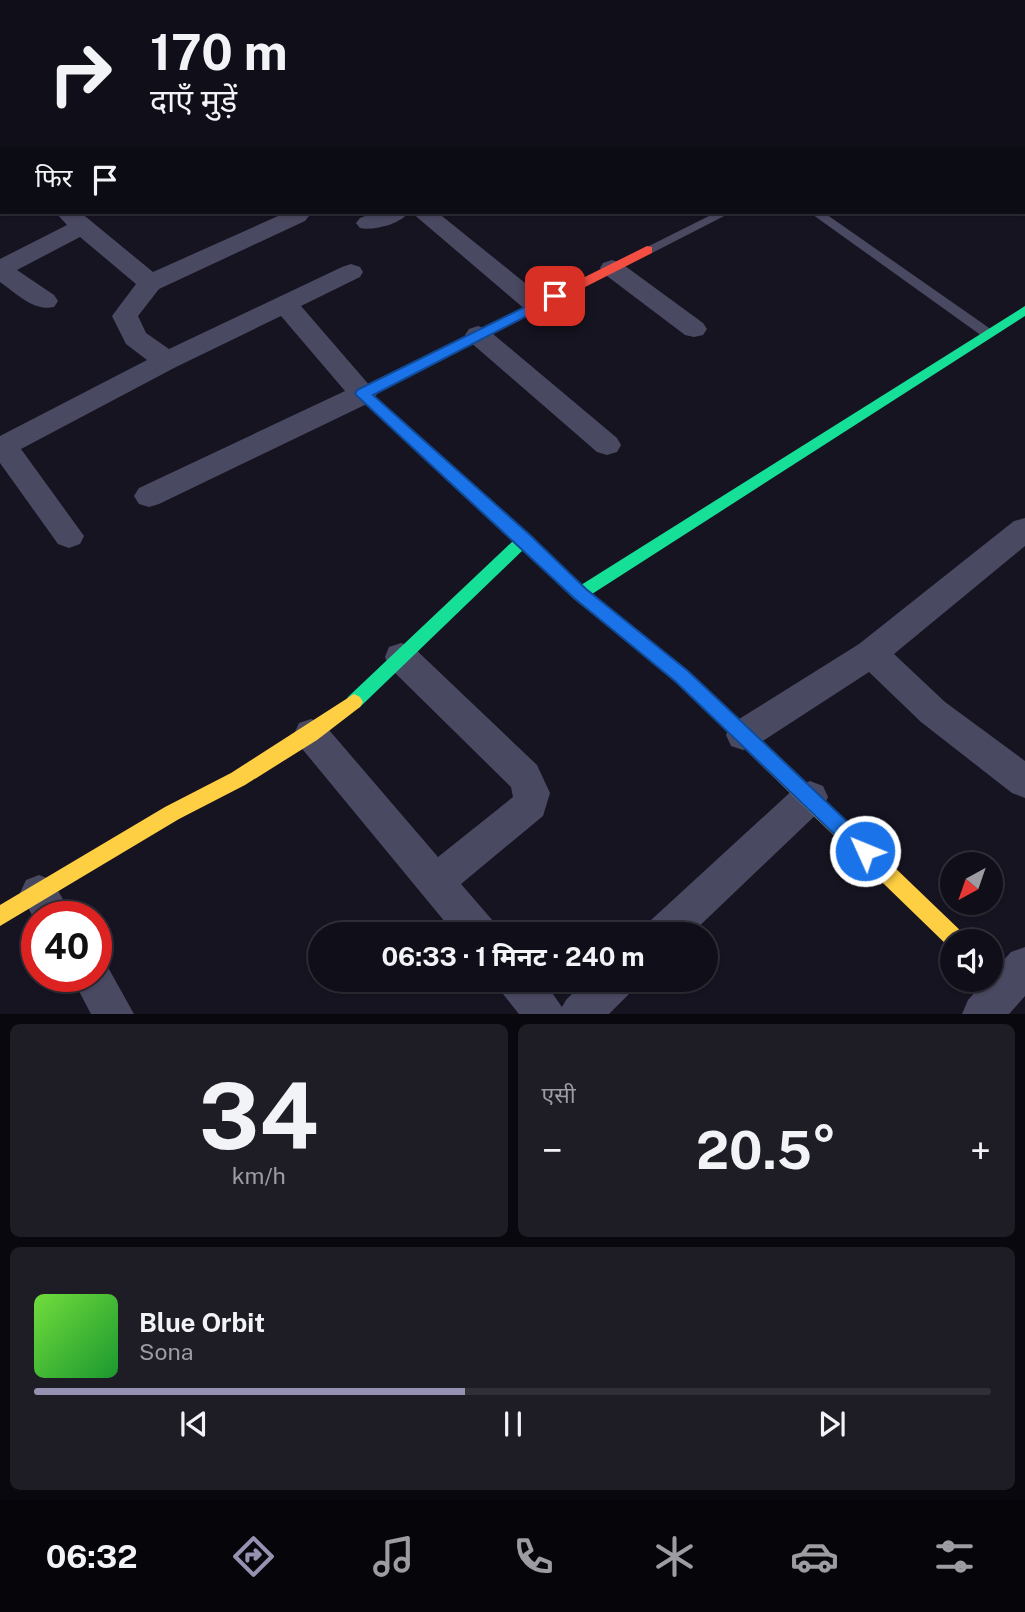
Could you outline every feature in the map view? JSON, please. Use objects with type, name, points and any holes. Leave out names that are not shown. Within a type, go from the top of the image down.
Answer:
[{"type":"street","points":[[369,223],[392,214]]},
{"type":"street","points":[[425,214],[536,305]]},
{"type":"street","points":[[167,361],[135,338],[125,316],[150,282],[297,216]]},
{"type":"street","points":[[45,301],[0,269],[76,217],[150,282]]},
{"type":"street","points":[[149,496],[362,394],[647,250]]},
{"type":"street","points":[[612,268],[694,329]]},
{"type":"street","points":[[69,536],[2,447],[167,361],[351,272]]},
{"type":"street","points":[[285,304],[362,394],[580,594],[682,676],[945,929]]},
{"type":"street","points":[[580,594],[1025,310]]},
{"type":"street","points":[[478,335],[607,445]]},
{"type":"street","points":[[743,735],[871,654],[1025,528]]},
{"type":"street","points":[[53,901],[311,734],[360,697],[524,540]]},
{"type":"street","points":[[871,654],[933,712],[1025,782]]},
{"type":"street","points":[[401,657],[524,776],[532,793],[530,805],[435,882]]},
{"type":"street","points":[[311,734],[469,922]]},
{"type":"street","points":[[677,922],[810,797]]},
{"type":"street","points":[[0,916],[21,911]]},
{"type":"street","points":[[101,992],[114,1013]]},
{"type":"street","points":[[527,992],[545,1013]]},
{"type":"street","points":[[580,1013],[602,992]]},
{"type":"lane","points":[[647,250],[722,214]]},
{"type":"lane","points":[[818,214],[987,333]]},
{"type":"traffic: fast","points":[[580,594],[1025,310]]},
{"type":"traffic: fast","points":[[512,530],[580,594],[682,676],[758,749]]},
{"type":"traffic: fast","points":[[354,702],[524,540]]},
{"type":"traffic: slow","points":[[0,916],[172,813],[238,779],[311,734],[354,702]]},
{"type":"traffic: slow","points":[[758,749],[945,929]]},
{"type":"traffic: jam","points":[[512,530],[363,394],[647,250]]},
{"type":"route","points":[[555,296],[362,394],[580,594],[682,676],[865,851]]}]
